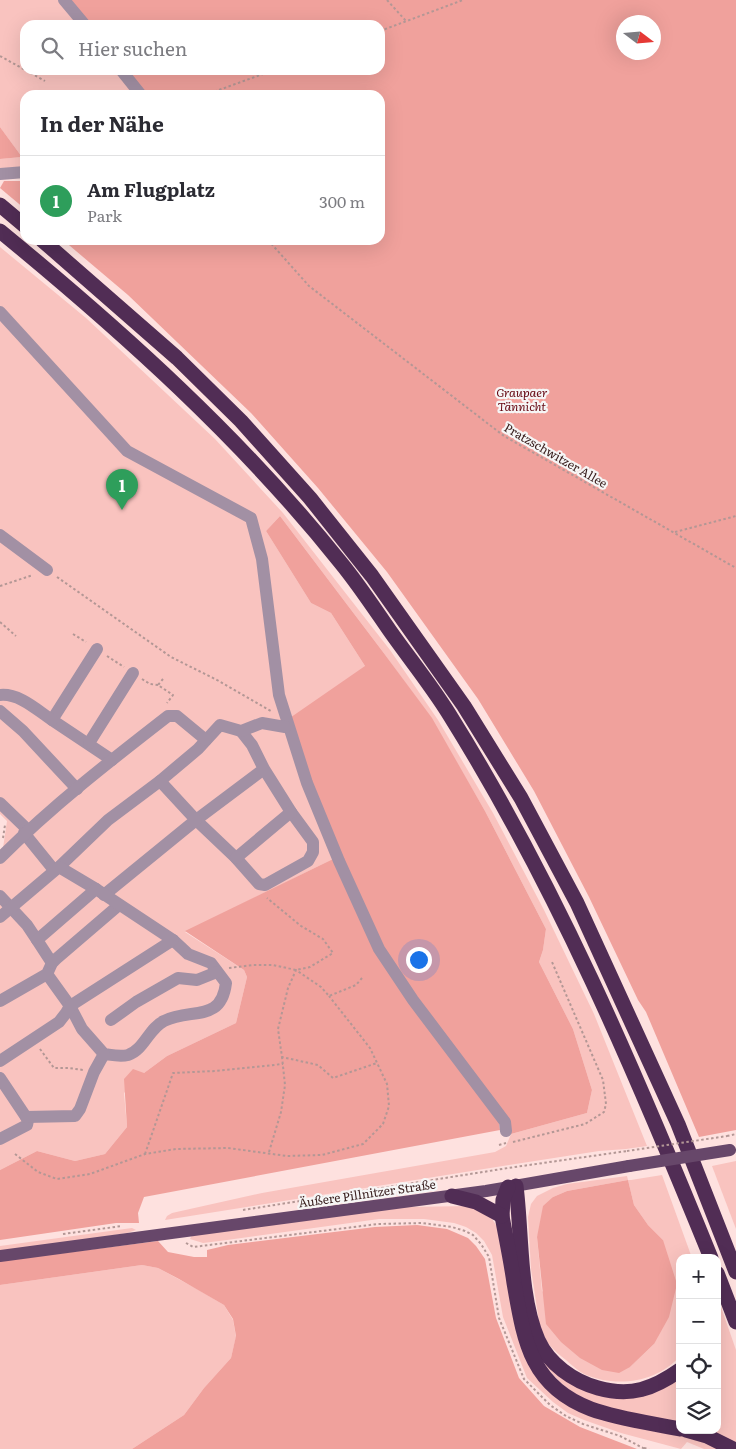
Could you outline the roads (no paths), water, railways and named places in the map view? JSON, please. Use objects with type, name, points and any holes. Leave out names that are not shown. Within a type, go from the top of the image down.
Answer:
[{"type":"highway","points":[[0,205],[20,222]]},
{"type":"highway","points":[[0,231],[152,362],[224,431],[342,565],[447,711],[505,809],[557,907],[624,1050],[708,1253]]},
{"type":"highway","points":[[48,245],[177,358],[241,421],[304,491],[372,576],[464,706],[521,798],[577,903],[678,1124],[736,1272]]},
{"type":"highway","points":[[512,1187],[503,1200],[502,1216],[521,1324],[532,1357],[542,1374],[564,1395],[592,1409],[676,1428]]},
{"type":"highway","points":[[512,1187],[530,1314],[538,1341],[555,1364],[585,1384],[617,1391],[633,1392],[646,1388],[658,1384],[676,1373]]},
{"type":"highway","points":[[452,1196],[476,1202],[502,1216]]},
{"type":"highway","points":[[721,1283],[736,1322]]},
{"type":"highway","points":[[700,1434],[733,1449]]},
{"type":"main road","name":"Äußere Pillnitzer Straße","points":[[0,1256],[452,1196],[733,1150]]},
{"type":"street","points":[[64,0],[81,20]]},
{"type":"street","points":[[126,75],[137,90]]},
{"type":"street","points":[[3,174],[20,172]]},
{"type":"street","points":[[0,312],[127,451],[252,518],[262,558],[279,695],[286,722],[307,783],[379,949],[413,1000],[505,1122],[506,1131]]},
{"type":"street","points":[[0,535],[47,570]]},
{"type":"street","points":[[52,720],[97,649]]},
{"type":"street","points":[[89,743],[133,673]]},
{"type":"street","points":[[0,695],[20,698],[112,760]]},
{"type":"street","points":[[0,711],[23,731],[77,789]]},
{"type":"street","points":[[1,852],[168,716],[177,716],[206,740]]},
{"type":"street","points":[[241,731],[262,723],[286,722]]},
{"type":"street","points":[[0,917],[56,869],[108,820],[160,781],[220,725],[241,731],[252,745],[264,769],[291,812],[313,842],[313,852],[308,861],[265,886],[259,884],[160,781]]},
{"type":"street","points":[[37,940],[264,769]]},
{"type":"street","points":[[0,803],[56,869],[100,892],[173,940],[188,954],[210,963],[226,983],[224,996],[219,1004],[207,1012],[183,1014],[162,1022],[153,1028],[139,1047],[128,1055],[104,1054],[82,1029],[37,940],[27,925],[0,896]]},
{"type":"street","points":[[236,858],[291,812]]},
{"type":"street","points":[[0,1001],[50,969],[119,905]]},
{"type":"street","points":[[0,1061],[59,1022],[70,1006],[173,940]]},
{"type":"street","points":[[111,1020],[136,1002],[178,978],[197,980],[217,972]]},
{"type":"street","points":[[26,1117],[75,1116],[80,1109],[94,1072],[104,1054]]},
{"type":"street","points":[[0,1078],[28,1120],[27,1125],[0,1139]]},
{"type":"place","name":"Am Flugplatz","points":[[122,510]]},
{"type":"park label","name":"Graupaer Tännicht","points":[[522,399]]}]
